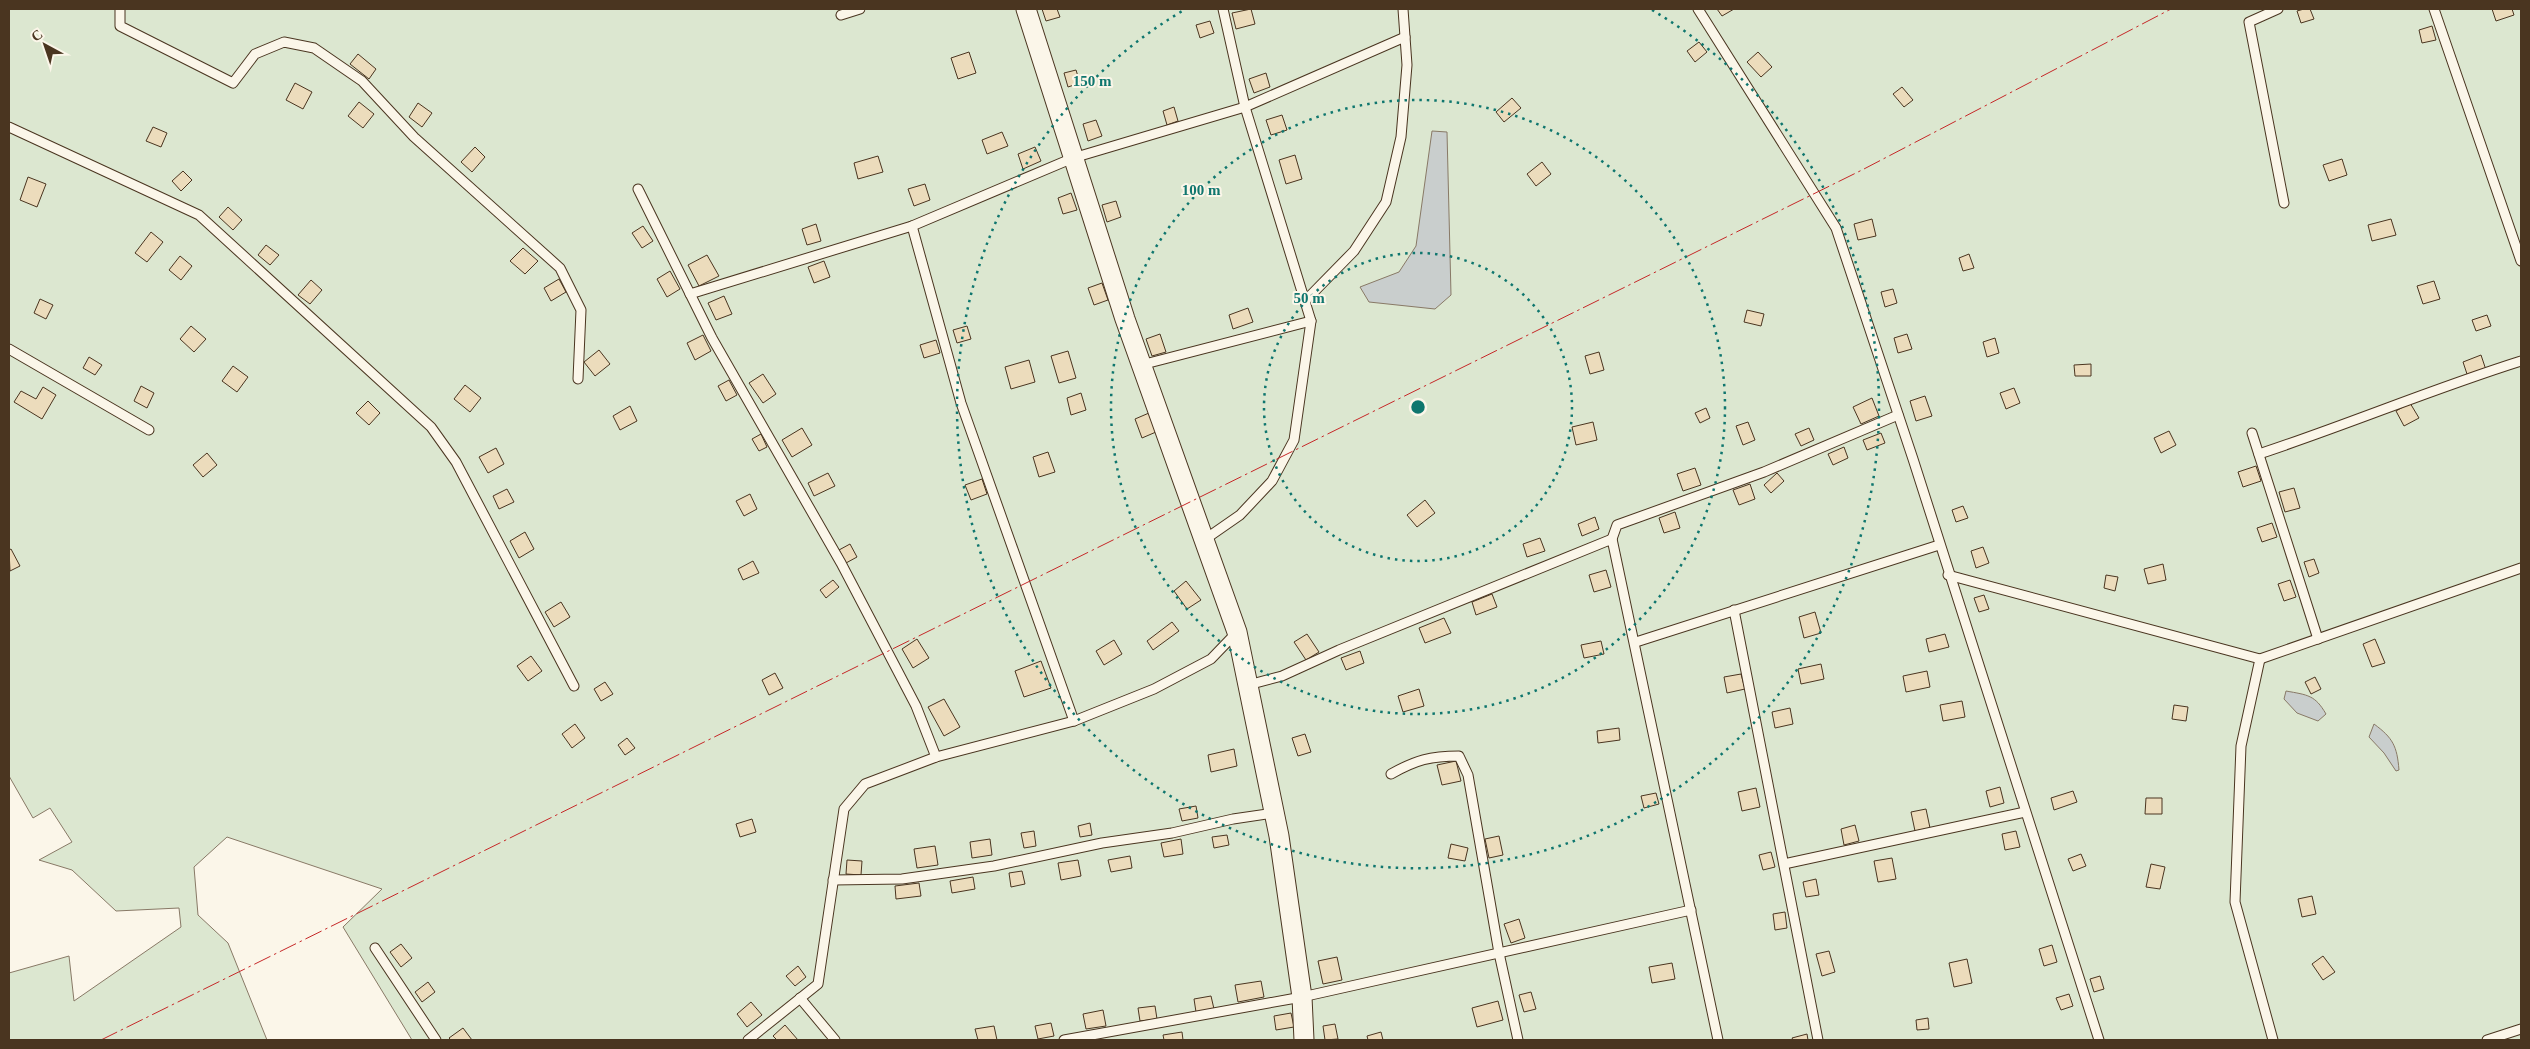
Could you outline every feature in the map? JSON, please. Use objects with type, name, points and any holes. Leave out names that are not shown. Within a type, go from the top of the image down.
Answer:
[{"type":"street","points":[[1026,9],[1141,365],[1237,632],[1274,813],[1302,997],[1304,1040]]},
{"type":"lane","points":[[120,9],[120,26],[233,83],[255,54],[284,42],[314,48],[362,81],[414,137],[560,268],[581,310],[578,379]]},
{"type":"lane","points":[[841,15],[860,9]]},
{"type":"lane","points":[[1204,540],[1240,515],[1272,481],[1294,440],[1311,321],[1245,107],[1223,9]]},
{"type":"lane","points":[[1305,301],[1354,251],[1386,202],[1401,137],[1407,65],[1404,9]]},
{"type":"lane","points":[[1698,9],[1836,228],[2099,1040]]},
{"type":"lane","points":[[2278,9],[2249,22],[2284,203]]},
{"type":"lane","points":[[2434,9],[2521,261]]},
{"type":"lane","points":[[690,294],[912,226],[1074,158],[1245,107],[1405,36]]},
{"type":"lane","points":[[9,127],[199,215],[430,427],[456,462],[574,686]]},
{"type":"lane","points":[[638,189],[712,338],[841,563],[916,706],[936,757]]},
{"type":"lane","points":[[912,226],[961,403],[1074,721]]},
{"type":"lane","points":[[1141,365],[1311,321]]},
{"type":"lane","points":[[9,349],[149,430]]},
{"type":"lane","points":[[2259,454],[2339,428],[2420,394],[2521,362]]},
{"type":"lane","points":[[1718,1040],[1636,642],[1612,539],[1617,525],[1764,472],[1898,415]]},
{"type":"lane","points":[[2252,433],[2318,639]]},
{"type":"lane","points":[[1248,685],[1282,676],[1347,646],[1612,539]]},
{"type":"lane","points":[[1636,642],[1939,545]]},
{"type":"lane","points":[[1948,575],[2260,659],[2521,568]]},
{"type":"lane","points":[[1734,610],[1818,1040]]},
{"type":"lane","points":[[748,1040],[818,984],[844,809],[865,784],[936,757],[1074,721],[1154,690],[1211,659],[1237,632]]},
{"type":"lane","points":[[2260,659],[2241,746],[2235,902],[2273,1040]]},
{"type":"lane","points":[[1391,774],[1415,760],[1435,756],[1460,756],[1468,775],[1499,954],[1518,1040]]},
{"type":"lane","points":[[1784,864],[2025,812]]},
{"type":"lane","points":[[833,880],[902,879],[994,866],[1102,844],[1172,833],[1233,819],[1274,813]]},
{"type":"lane","points":[[1064,1040],[1302,997],[1691,910]]},
{"type":"lane","points":[[376,948],[436,1040]]},
{"type":"lane","points":[[800,998],[836,1040]]},
{"type":"lane","points":[[2488,1040],[2521,1030]]},
{"type":"green space","points":[[9,9],[2521,9],[2521,1040],[412,1040],[343,927],[382,889],[227,837],[194,867],[198,915],[228,943],[267,1040],[9,1040],[9,973],[69,956],[74,1001],[181,927],[179,908],[116,911],[72,870],[39,860],[72,842],[50,808],[33,818],[9,776]]},
{"type":"shaded area","points":[[1432,131],[1447,132],[1451,295],[1435,309],[1369,302],[1360,287],[1399,272],[1416,246]]},
{"type":"shaded area","points":[[2286,691],[2314,699],[2326,714],[2318,721],[2297,713],[2284,699]]},
{"type":"shaded area","points":[[2374,724],[2393,743],[2399,770],[2396,771],[2384,753],[2369,737]]},
{"type":"building","points":[[1042,9],[1057,9],[1060,17],[1046,21]]},
{"type":"building","points":[[1251,9],[1255,24],[1236,29],[1232,13]]},
{"type":"building","points":[[1717,9],[1734,9],[1722,16]]},
{"type":"building","points":[[2310,9],[2314,19],[2301,23],[2297,11]]},
{"type":"building","points":[[2492,9],[2512,9],[2514,15],[2496,21]]},
{"type":"building","points":[[1210,21],[1214,33],[1200,38],[1196,25]]},
{"type":"building","points":[[2432,26],[2436,40],[2422,43],[2419,30]]},
{"type":"building","points":[[1699,42],[1707,52],[1695,62],[1687,51]]},
{"type":"building","points":[[969,52],[976,73],[958,79],[951,58]]},
{"type":"building","points":[[1758,52],[1772,67],[1761,77],[1747,62]]},
{"type":"building","points":[[358,54],[376,69],[369,79],[350,64]]},
{"type":"building","points":[[1076,70],[1080,83],[1068,87],[1064,73]]},
{"type":"building","points":[[1266,73],[1270,87],[1254,93],[1249,79]]},
{"type":"building","points":[[295,83],[312,92],[303,109],[286,100]]},
{"type":"building","points":[[1902,87],[1913,100],[1904,107],[1893,94]]},
{"type":"building","points":[[1512,98],[1521,108],[1504,122],[1496,112]]},
{"type":"building","points":[[359,102],[374,114],[363,128],[348,116]]},
{"type":"building","points":[[418,103],[432,113],[422,127],[409,117]]},
{"type":"building","points":[[1174,107],[1178,121],[1167,125],[1163,111]]},
{"type":"building","points":[[1282,115],[1287,130],[1271,135],[1266,120]]},
{"type":"building","points":[[1096,120],[1102,136],[1088,141],[1083,124]]},
{"type":"building","points":[[153,127],[167,133],[161,147],[146,141]]},
{"type":"building","points":[[1002,132],[1008,146],[987,154],[982,140]]},
{"type":"building","points":[[475,147],[485,157],[472,172],[461,162]]},
{"type":"building","points":[[1035,147],[1041,161],[1023,169],[1018,154]]},
{"type":"building","points":[[1295,155],[1302,179],[1286,184],[1279,160]]},
{"type":"building","points":[[878,156],[883,172],[858,179],[854,163]]},
{"type":"building","points":[[2342,159],[2347,175],[2329,181],[2323,165]]},
{"type":"building","points":[[1542,162],[1551,174],[1536,186],[1527,174]]},
{"type":"building","points":[[183,171],[192,180],[181,191],[172,181]]},
{"type":"building","points":[[28,177],[46,184],[37,207],[20,200]]},
{"type":"building","points":[[925,184],[930,200],[914,206],[908,189]]},
{"type":"building","points":[[1071,193],[1077,210],[1063,214],[1058,198]]},
{"type":"building","points":[[1116,201],[1121,217],[1107,222],[1102,205]]},
{"type":"building","points":[[228,207],[242,220],[233,230],[219,217]]},
{"type":"building","points":[[1872,219],[1876,236],[1858,240],[1854,224]]},
{"type":"building","points":[[2391,219],[2396,235],[2372,241],[2368,225]]},
{"type":"building","points":[[816,224],[821,241],[807,245],[802,229]]},
{"type":"building","points":[[643,226],[653,241],[642,248],[632,233]]},
{"type":"building","points":[[151,232],[163,242],[147,262],[135,253]]},
{"type":"building","points":[[266,245],[279,255],[270,265],[258,255]]},
{"type":"building","points":[[523,248],[538,261],[525,274],[510,261]]},
{"type":"building","points":[[1969,254],[1974,268],[1963,271],[1959,258]]},
{"type":"building","points":[[707,255],[719,276],[699,286],[688,265]]},
{"type":"building","points":[[180,256],[192,266],[181,280],[169,270]]},
{"type":"building","points":[[824,261],[830,277],[814,283],[808,267]]},
{"type":"building","points":[[670,271],[680,289],[667,297],[657,279]]},
{"type":"building","points":[[559,279],[566,292],[551,301],[544,288]]},
{"type":"building","points":[[311,280],[322,290],[310,304],[298,295]]},
{"type":"building","points":[[2434,281],[2440,299],[2423,304],[2417,286]]},
{"type":"building","points":[[1102,283],[1108,300],[1094,305],[1088,288]]},
{"type":"building","points":[[1893,289],[1897,303],[1885,307],[1881,292]]},
{"type":"building","points":[[724,296],[732,314],[716,320],[708,303]]},
{"type":"building","points":[[40,299],[53,305],[46,319],[34,313]]},
{"type":"building","points":[[1248,308],[1253,322],[1233,329],[1229,315]]},
{"type":"building","points":[[1747,310],[1764,314],[1761,326],[1744,322]]},
{"type":"building","points":[[2487,315],[2491,326],[2476,331],[2472,320]]},
{"type":"building","points":[[191,326],[206,339],[194,352],[180,339]]},
{"type":"building","points":[[967,326],[971,339],[957,343],[953,330]]},
{"type":"building","points":[[1160,334],[1166,352],[1152,356],[1146,339]]},
{"type":"building","points":[[1907,334],[1912,349],[1898,353],[1894,338]]},
{"type":"building","points":[[703,335],[711,351],[695,360],[687,343]]},
{"type":"building","points":[[1995,338],[1999,353],[1987,357],[1983,342]]},
{"type":"building","points":[[936,340],[940,353],[924,358],[920,345]]},
{"type":"building","points":[[599,350],[610,364],[595,376],[584,362]]},
{"type":"building","points":[[1068,351],[1076,378],[1059,383],[1051,356]]},
{"type":"building","points":[[1599,352],[1604,370],[1590,374],[1585,356]]},
{"type":"building","points":[[2481,355],[2486,370],[2468,377],[2463,362]]},
{"type":"building","points":[[89,357],[102,365],[95,375],[83,368]]},
{"type":"building","points":[[1029,360],[1035,382],[1011,389],[1005,367]]},
{"type":"building","points":[[2091,364],[2091,376],[2075,376],[2074,365]]},
{"type":"building","points":[[233,366],[248,377],[237,392],[222,381]]},
{"type":"building","points":[[763,374],[776,394],[763,403],[749,383]]},
{"type":"building","points":[[729,380],[737,395],[726,401],[718,386]]},
{"type":"building","points":[[465,385],[481,398],[470,412],[454,399]]},
{"type":"building","points":[[141,386],[154,393],[147,408],[134,401]]},
{"type":"building","points":[[43,387],[56,395],[42,419],[14,402],[21,391],[36,399]]},
{"type":"building","points":[[2014,388],[2020,403],[2006,409],[2000,393]]},
{"type":"building","points":[[1081,393],[1086,410],[1071,415],[1067,398]]},
{"type":"building","points":[[1925,396],[1932,416],[1916,421],[1910,401]]},
{"type":"building","points":[[1872,398],[1879,416],[1861,424],[1853,407]]},
{"type":"building","points":[[368,401],[380,413],[369,425],[356,413]]},
{"type":"building","points":[[2410,403],[2419,418],[2404,426],[2396,411]]},
{"type":"building","points":[[630,406],[637,421],[620,430],[613,416]]},
{"type":"building","points":[[1706,408],[1710,418],[1700,423],[1695,413]]},
{"type":"building","points":[[1149,413],[1156,432],[1142,438],[1135,419]]},
{"type":"building","points":[[1593,422],[1597,440],[1576,445],[1572,427]]},
{"type":"building","points":[[1748,422],[1755,440],[1743,445],[1736,426]]},
{"type":"building","points":[[802,428],[812,445],[792,457],[782,440]]},
{"type":"building","points":[[1809,428],[1814,440],[1801,446],[1795,434]]},
{"type":"building","points":[[2169,431],[2176,445],[2161,453],[2154,438]]},
{"type":"building","points":[[1881,433],[1885,443],[1867,450],[1863,440]]},
{"type":"building","points":[[761,434],[767,447],[759,451],[752,439]]},
{"type":"building","points":[[1844,447],[1848,458],[1833,465],[1828,454]]},
{"type":"building","points":[[496,448],[504,464],[488,473],[479,457]]},
{"type":"building","points":[[1048,452],[1055,472],[1039,477],[1033,457]]},
{"type":"building","points":[[207,453],[217,465],[203,477],[193,465]]},
{"type":"building","points":[[2256,466],[2261,481],[2243,487],[2238,472]]},
{"type":"building","points":[[1695,468],[1701,485],[1683,491],[1677,474]]},
{"type":"building","points":[[828,473],[835,486],[814,496],[808,483]]},
{"type":"building","points":[[1777,473],[1784,481],[1771,493],[1764,485]]},
{"type":"building","points":[[982,479],[987,494],[971,500],[965,485]]},
{"type":"building","points":[[1750,484],[1755,499],[1739,505],[1733,490]]},
{"type":"building","points":[[2294,488],[2300,508],[2285,512],[2279,492]]},
{"type":"building","points":[[507,489],[514,502],[499,509],[493,496]]},
{"type":"building","points":[[750,494],[757,509],[744,516],[736,501]]},
{"type":"building","points":[[1425,500],[1435,513],[1417,527],[1407,515]]},
{"type":"building","points":[[1963,506],[1968,518],[1956,522],[1952,510]]},
{"type":"building","points":[[1675,512],[1680,528],[1664,533],[1659,518]]},
{"type":"building","points":[[1595,517],[1599,529],[1582,536],[1578,524]]},
{"type":"building","points":[[2272,523],[2277,537],[2262,542],[2257,528]]},
{"type":"building","points":[[525,532],[534,549],[519,558],[510,541]]},
{"type":"building","points":[[1540,538],[1545,551],[1527,557],[1523,544]]},
{"type":"building","points":[[850,544],[857,557],[846,563],[839,550]]},
{"type":"building","points":[[1983,547],[1989,563],[1976,568],[1971,551]]},
{"type":"building","points":[[11,549],[20,566],[10,571],[9,550]]},
{"type":"building","points":[[2314,559],[2319,573],[2309,577],[2304,562]]},
{"type":"building","points":[[753,561],[759,573],[743,580],[738,569]]},
{"type":"building","points":[[2163,564],[2166,580],[2148,584],[2144,569]]},
{"type":"building","points":[[1606,570],[1611,587],[1594,592],[1589,575]]},
{"type":"building","points":[[2106,575],[2118,577],[2115,591],[2104,588]]},
{"type":"building","points":[[833,580],[839,587],[826,598],[820,590]]},
{"type":"building","points":[[2290,580],[2296,597],[2284,601],[2278,584]]},
{"type":"building","points":[[1186,581],[1201,600],[1187,609],[1174,591]]},
{"type":"building","points":[[1492,594],[1497,607],[1476,615],[1472,602]]},
{"type":"building","points":[[1984,595],[1989,609],[1979,612],[1974,598]]},
{"type":"building","points":[[561,602],[570,617],[554,627],[545,612]]},
{"type":"building","points":[[1815,612],[1821,633],[1804,638],[1799,617]]},
{"type":"building","points":[[1444,618],[1451,633],[1425,643],[1419,628]]},
{"type":"building","points":[[1172,622],[1179,631],[1153,650],[1147,641]]},
{"type":"building","points":[[1307,634],[1319,652],[1306,660],[1294,642]]},
{"type":"building","points":[[1945,634],[1949,647],[1929,652],[1926,639]]},
{"type":"building","points":[[917,639],[929,658],[913,668],[902,649]]},
{"type":"building","points":[[2375,639],[2385,663],[2372,667],[2363,644]]},
{"type":"building","points":[[1114,640],[1122,654],[1104,665],[1096,651]]},
{"type":"building","points":[[1601,641],[1604,654],[1584,658],[1581,645]]},
{"type":"building","points":[[1360,651],[1364,663],[1346,670],[1341,658]]},
{"type":"building","points":[[531,656],[542,671],[528,681],[517,666]]},
{"type":"building","points":[[1041,661],[1051,688],[1024,697],[1015,671]]},
{"type":"building","points":[[1821,664],[1824,679],[1801,684],[1798,669]]},
{"type":"building","points":[[1927,671],[1930,687],[1906,692],[1903,676]]},
{"type":"building","points":[[775,673],[783,688],[769,695],[762,680]]},
{"type":"building","points":[[1741,674],[1745,689],[1727,693],[1724,677]]},
{"type":"building","points":[[2315,677],[2321,689],[2311,694],[2305,682]]},
{"type":"building","points":[[605,682],[613,694],[601,701],[594,689]]},
{"type":"building","points":[[1419,689],[1424,706],[1403,712],[1398,696]]},
{"type":"building","points":[[944,699],[960,727],[944,736],[928,707]]},
{"type":"building","points":[[1962,701],[1965,717],[1943,721],[1940,705]]},
{"type":"building","points":[[2174,705],[2188,707],[2186,721],[2172,719]]},
{"type":"building","points":[[1790,708],[1793,724],[1775,728],[1772,712]]},
{"type":"building","points":[[575,724],[585,738],[572,748],[562,734]]},
{"type":"building","points":[[1619,728],[1620,740],[1598,743],[1597,731]]},
{"type":"building","points":[[1305,734],[1311,752],[1298,756],[1292,738]]},
{"type":"building","points":[[627,738],[635,748],[625,755],[618,745]]},
{"type":"building","points":[[1234,749],[1237,766],[1211,772],[1208,755]]},
{"type":"building","points":[[1456,761],[1461,781],[1442,785],[1437,765]]},
{"type":"building","points":[[2000,787],[2004,803],[1990,807],[1986,791]]},
{"type":"building","points":[[1756,788],[1760,807],[1742,811],[1738,792]]},
{"type":"building","points":[[2073,791],[2077,802],[2054,810],[2051,798]]},
{"type":"building","points":[[1656,793],[1659,804],[1644,808],[1641,796]]},
{"type":"building","points":[[2146,798],[2162,798],[2162,814],[2145,814]]},
{"type":"building","points":[[1196,806],[1198,818],[1182,821],[1179,809]]},
{"type":"building","points":[[1926,809],[1930,828],[1915,831],[1911,812]]},
{"type":"building","points":[[752,819],[756,832],[740,837],[736,824]]},
{"type":"building","points":[[1090,823],[1092,835],[1080,837],[1078,826]]},
{"type":"building","points":[[1855,825],[1859,841],[1844,845],[1841,829]]},
{"type":"building","points":[[1034,831],[1036,846],[1024,848],[1021,833]]},
{"type":"building","points":[[2016,831],[2020,847],[2005,850],[2002,834]]},
{"type":"building","points":[[1227,835],[1229,845],[1214,848],[1212,837]]},
{"type":"building","points":[[1499,836],[1503,855],[1489,858],[1485,839]]},
{"type":"building","points":[[990,839],[992,855],[972,858],[970,842]]},
{"type":"building","points":[[1181,839],[1183,854],[1164,857],[1161,843]]},
{"type":"building","points":[[1451,844],[1468,848],[1465,861],[1448,858]]},
{"type":"building","points":[[935,846],[938,865],[917,868],[914,849]]},
{"type":"building","points":[[1771,852],[1775,867],[1763,870],[1759,855]]},
{"type":"building","points":[[2081,854],[2086,866],[2073,871],[2068,859]]},
{"type":"building","points":[[1130,856],[1132,868],[1111,872],[1108,860]]},
{"type":"building","points":[[1892,858],[1896,879],[1878,882],[1874,861]]},
{"type":"building","points":[[847,860],[862,861],[861,875],[846,874]]},
{"type":"building","points":[[1078,860],[1081,876],[1061,880],[1058,863]]},
{"type":"building","points":[[2151,864],[2165,867],[2160,889],[2146,887]]},
{"type":"building","points":[[1022,871],[1025,884],[1011,887],[1009,873]]},
{"type":"building","points":[[973,877],[975,889],[952,893],[950,881]]},
{"type":"building","points":[[1816,879],[1819,895],[1806,897],[1803,882]]},
{"type":"building","points":[[919,883],[921,896],[896,899],[895,886]]},
{"type":"building","points":[[2312,896],[2316,914],[2302,917],[2298,899]]},
{"type":"building","points":[[1785,912],[1787,928],[1775,930],[1773,914]]},
{"type":"building","points":[[1519,919],[1525,938],[1511,943],[1504,924]]},
{"type":"building","points":[[401,944],[412,958],[401,967],[390,952]]},
{"type":"building","points":[[2052,945],[2057,962],[2044,966],[2039,949]]},
{"type":"building","points":[[1829,951],[1835,972],[1822,976],[1816,954]]},
{"type":"building","points":[[2323,956],[2335,972],[2323,980],[2312,964]]},
{"type":"building","points":[[1337,957],[1342,980],[1323,984],[1318,961]]},
{"type":"building","points":[[1967,959],[1972,983],[1954,987],[1949,963]]},
{"type":"building","points":[[1672,963],[1675,979],[1652,983],[1649,967]]},
{"type":"building","points":[[798,966],[806,977],[795,986],[786,976]]},
{"type":"building","points":[[2100,976],[2104,989],[2094,992],[2090,979]]},
{"type":"building","points":[[1261,981],[1264,997],[1238,1002],[1235,985]]},
{"type":"building","points":[[428,982],[435,992],[422,1002],[415,992]]},
{"type":"building","points":[[1531,992],[1536,1009],[1524,1012],[1519,995]]},
{"type":"building","points":[[2069,994],[2073,1006],[2061,1010],[2056,998]]},
{"type":"building","points":[[1211,996],[1214,1009],[1196,1012],[1194,999]]},
{"type":"building","points":[[1498,1001],[1503,1020],[1477,1027],[1472,1008]]},
{"type":"building","points":[[751,1002],[762,1015],[747,1027],[737,1014]]},
{"type":"building","points":[[1155,1006],[1157,1019],[1140,1021],[1138,1008]]},
{"type":"building","points":[[1103,1010],[1106,1026],[1086,1029],[1083,1014]]},
{"type":"building","points":[[1291,1013],[1294,1027],[1276,1030],[1274,1016]]},
{"type":"building","points":[[1928,1018],[1929,1029],[1917,1030],[1916,1020]]},
{"type":"building","points":[[1051,1023],[1054,1036],[1038,1039],[1035,1026]]},
{"type":"building","points":[[1335,1024],[1338,1039],[1325,1040],[1323,1026]]},
{"type":"building","points":[[785,1025],[798,1040],[777,1040],[773,1036]]},
{"type":"building","points":[[994,1026],[997,1040],[978,1040],[975,1029]]},
{"type":"building","points":[[463,1028],[472,1040],[451,1040],[449,1038]]},
{"type":"building","points":[[1182,1032],[1183,1040],[1164,1040],[1163,1035]]},
{"type":"building","points":[[1381,1032],[1383,1040],[1368,1040],[1367,1036]]},
{"type":"building","points":[[1807,1034],[1808,1040],[1793,1040],[1792,1038]]},
{"type":"power","points":[[101,1040],[1862,170],[2171,9]]}]
